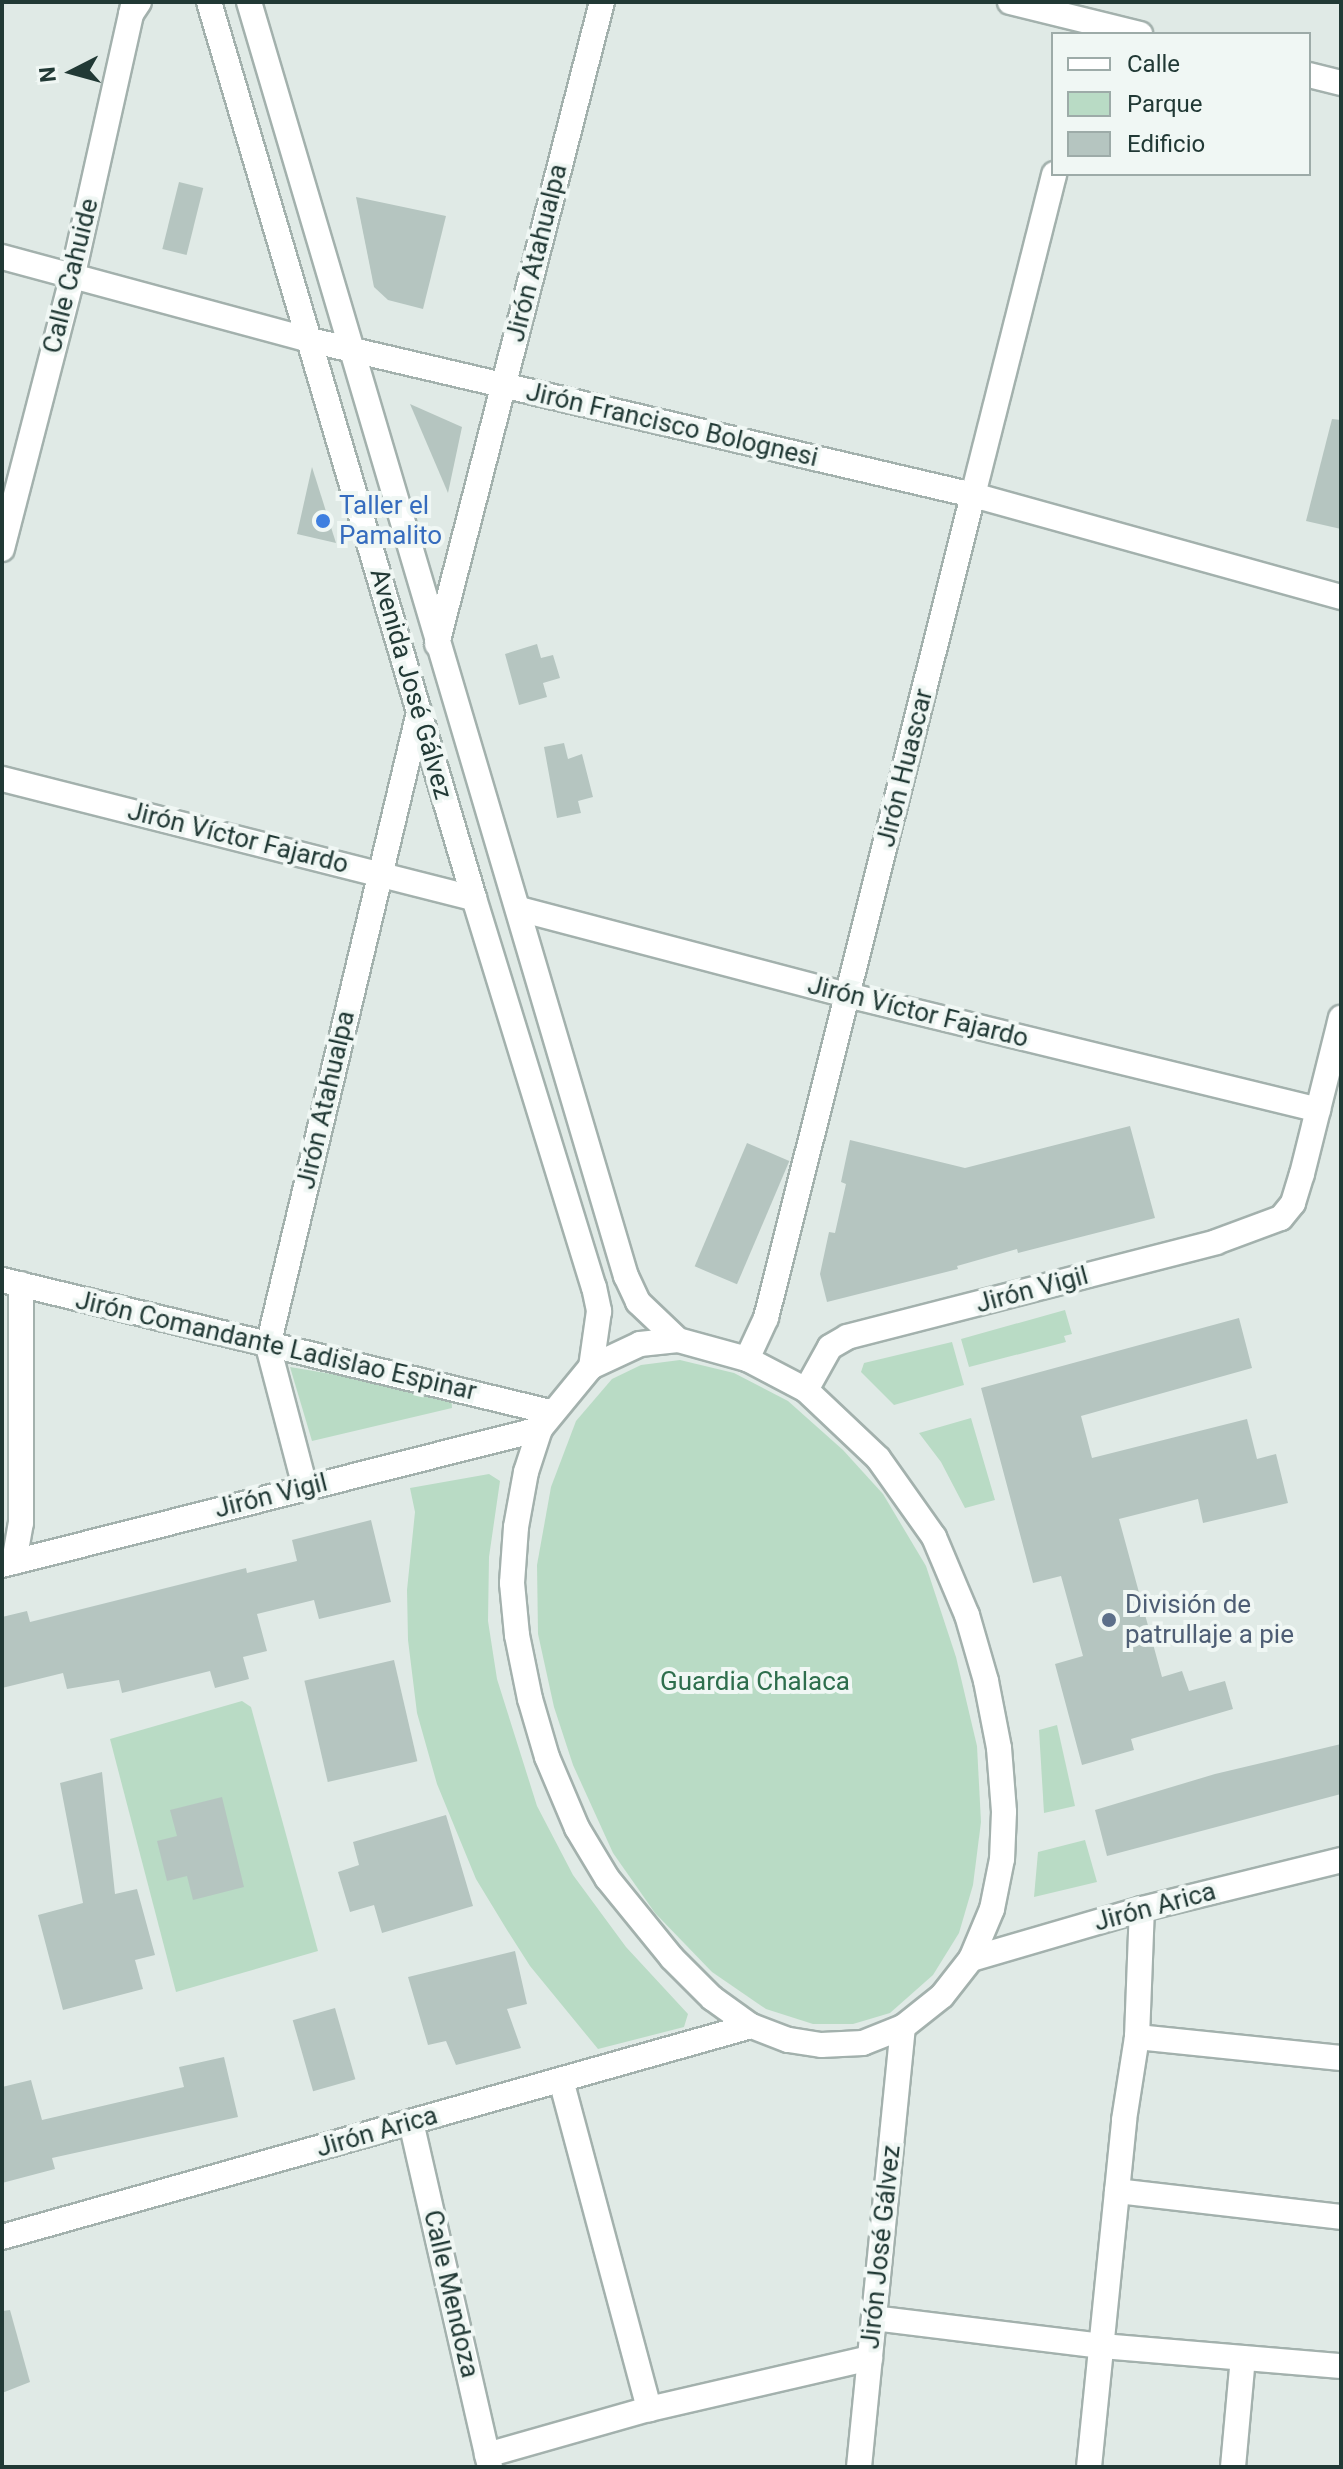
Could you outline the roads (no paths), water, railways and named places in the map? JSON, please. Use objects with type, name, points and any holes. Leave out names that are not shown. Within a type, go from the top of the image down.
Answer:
[{"type":"street","name":"Avenida José Gálvez","points":[[249,2],[626,1276],[638,1302],[678,1340]]},
{"type":"street","name":"Jirón Atahualpa","points":[[437,644],[602,2]]},
{"type":"street","points":[[1010,2],[1093,19],[1134,32]]},
{"type":"street","name":"Avenida José Gálvez","points":[[209,3],[474,898],[594,1287],[599,1311],[591,1367]]},
{"type":"street","name":"Calle Cahuide","points":[[2,549],[73,274],[135,6]]},
{"type":"street","points":[[1311,76],[1341,83]]},
{"type":"street","name":"Jirón Huascar","points":[[747,1359],[766,1318],[1053,176]]},
{"type":"street","name":"Jirón Francisco Bolognesi","points":[[2,257],[353,351],[973,495],[1341,597]]},
{"type":"street","name":"Jirón Atahualpa","points":[[305,1487],[268,1346],[419,712]]},
{"type":"street","name":"Jirón Víctor Fajardo","points":[[2,779],[474,898]]},
{"type":"street","name":"Jirón Víctor Fajardo","points":[[519,909],[847,995],[1318,1110]]},
{"type":"street","points":[[1318,1110],[1341,1018]]},
{"type":"street","name":"Jirón Vigil","points":[[806,1390],[830,1347],[847,1337],[1216,1242],[1281,1218],[1293,1203],[1318,1110]]},
{"type":"street","points":[[8,1564],[21,1523],[11,1282]]},
{"type":"street","name":"Jirón Comandante Ladislao Espinar","points":[[11,1282],[268,1346],[545,1421]]},
{"type":"street","points":[[678,1340],[747,1359],[806,1390],[869,1449],[919,1512],[948,1567],[982,1667],[999,1748],[1004,1812],[1002,1859],[992,1909],[971,1959],[942,1996],[903,2027],[863,2043],[821,2045],[788,2040],[751,2026],[712,1998],[642,1925],[607,1878],[577,1828],[547,1757],[517,1635],[512,1583],[516,1527],[526,1472],[545,1421],[591,1367],[640,1344],[678,1340]]},
{"type":"street","name":"Jirón Vigil","points":[[8,1564],[545,1421]]},
{"type":"street","name":"Jirón Arica","points":[[971,1959],[1142,1909],[1341,1860]]},
{"type":"street","points":[[1089,2467],[1117,2191],[1137,2037],[1142,1909]]},
{"type":"street","name":"Jirón Arica","points":[[2,2237],[751,2026]]},
{"type":"street","name":"Jirón José Gálvez","points":[[859,2467],[903,2027]]},
{"type":"street","points":[[1137,2037],[1341,2058]]},
{"type":"street","points":[[561,2080],[649,2409]]},
{"type":"street","name":"Calle Mendoza","points":[[411,2122],[489,2461]]},
{"type":"street","points":[[1117,2191],[1341,2217]]},
{"type":"street","points":[[874,2318],[1102,2346],[1341,2366]]},
{"type":"street","points":[[489,2461],[649,2409],[870,2358]]},
{"type":"street","points":[[1233,2467],[1243,2358]]},
{"type":"place","name":"Taller el Pamalito","points":[[323,521]]},
{"type":"place","name":"División de patrullaje a pie","points":[[1109,1620]]},
{"type":"park label","name":"Guardia Chalaca","points":[[755,1682]]}]
